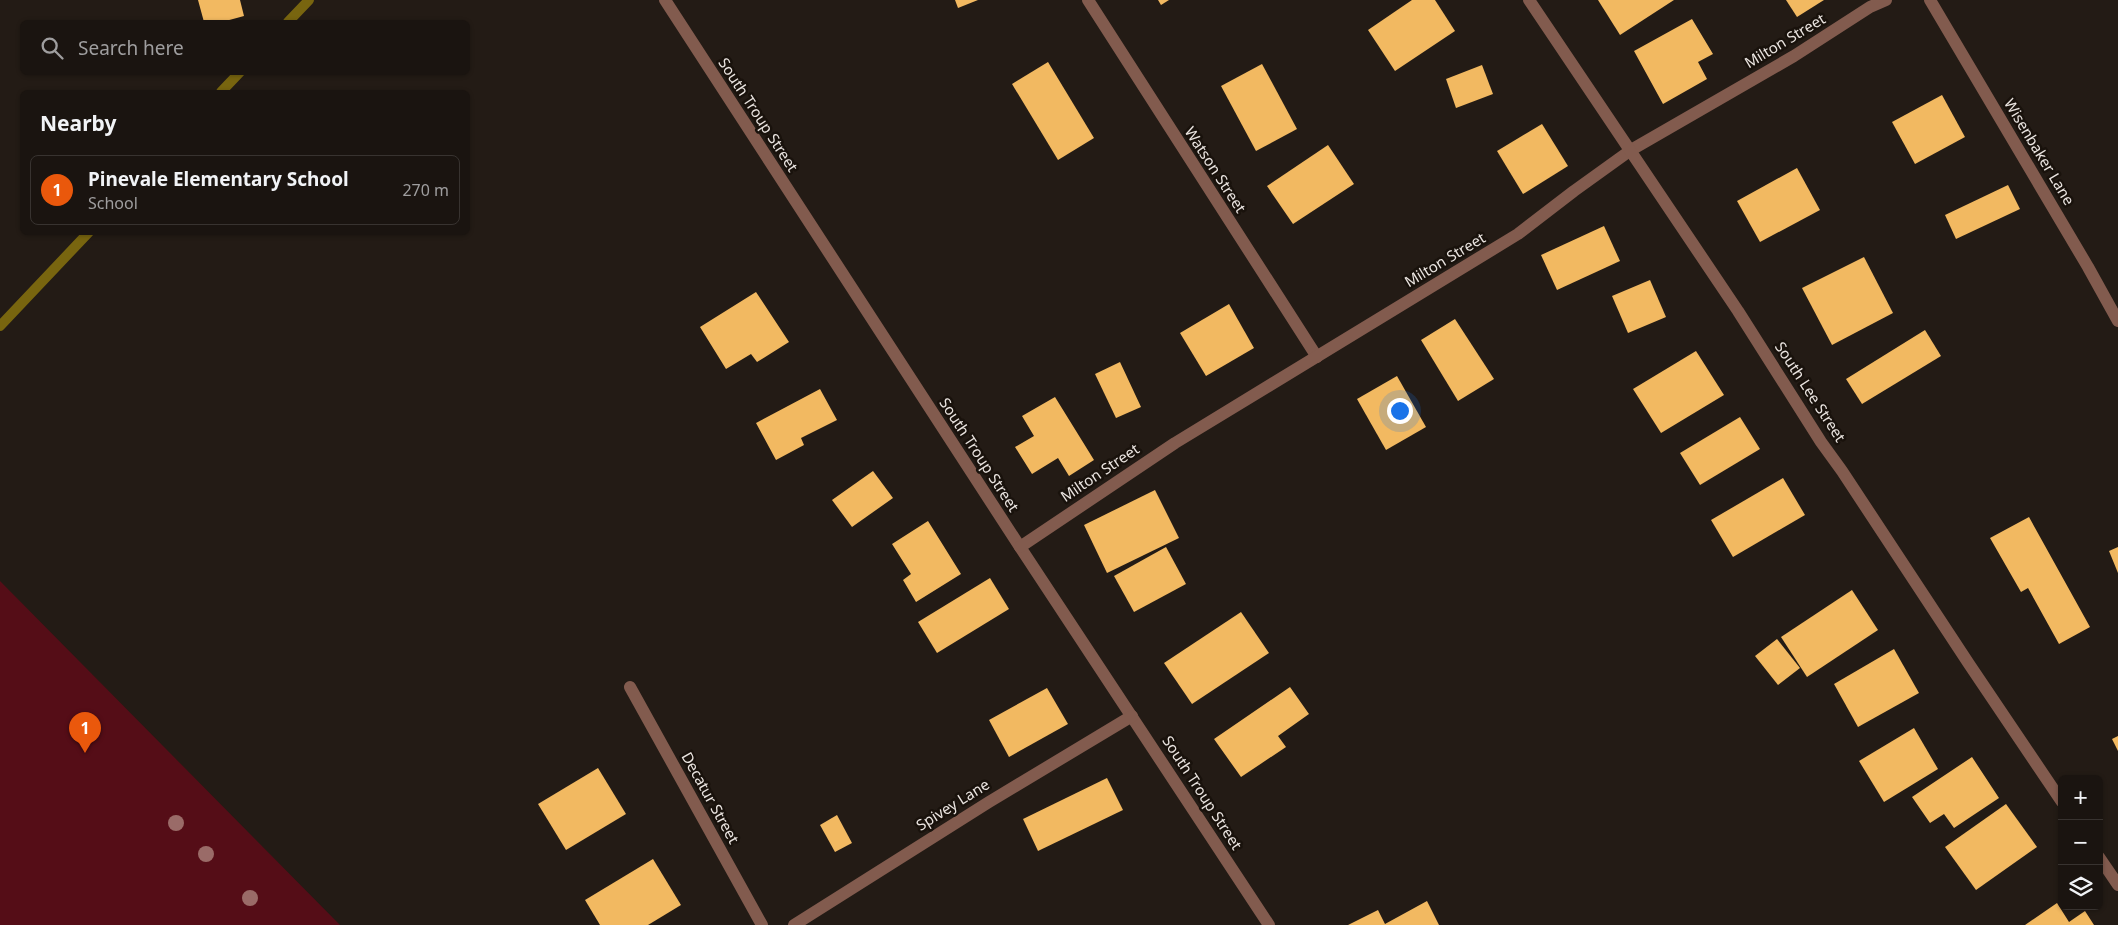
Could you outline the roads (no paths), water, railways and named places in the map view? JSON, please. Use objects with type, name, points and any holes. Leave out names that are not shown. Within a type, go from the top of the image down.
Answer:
[{"type":"street","name":"South Troup Street","points":[[665,0],[1020,547],[1269,925]]},
{"type":"street","name":"Watson Street","points":[[1088,0],[1317,357]]},
{"type":"street","name":"South Lee Street","points":[[1529,0],[1738,311],[1821,442],[2058,796]]},
{"type":"street","name":"Milton Street","points":[[1020,547],[1175,443],[1518,234],[1631,150],[1794,56],[1870,7],[1886,0]]},
{"type":"street","name":"Wisenbaker Lane","points":[[1930,0],[2118,321]]},
{"type":"street","name":"Decatur Street","points":[[630,687],[762,925]]},
{"type":"street","name":"Spivey Lane","points":[[794,925],[989,802],[1132,716]]},
{"type":"street","points":[[2103,863],[2118,885]]},
{"type":"waterway","points":[[290,20],[309,0]]},
{"type":"waterway","points":[[223,90],[237,75]]},
{"type":"waterway","points":[[0,326],[86,235]]},
{"type":"place","name":"Pinevale Elementary School","points":[[85,753]]}]
